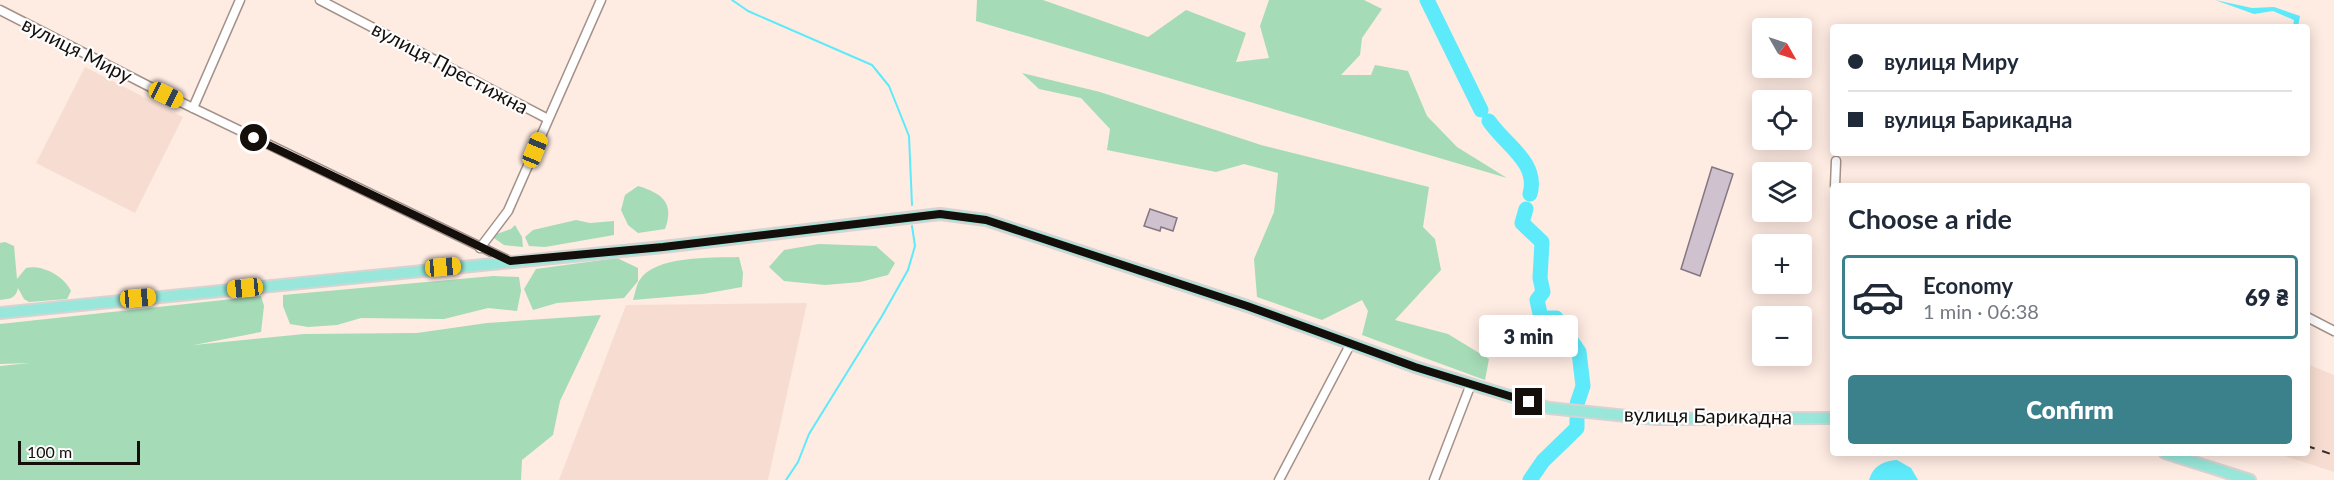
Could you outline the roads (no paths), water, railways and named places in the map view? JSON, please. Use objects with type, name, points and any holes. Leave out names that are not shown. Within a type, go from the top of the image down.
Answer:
[{"type":"main road","name":"вулиця Барикадна","points":[[0,313],[663,247],[940,214],[986,220],[1247,306],[1350,345],[1549,408],[1656,419],[1830,418]]},
{"type":"main road","points":[[2174,456],[2250,480]]},
{"type":"street","points":[[193,108],[240,0]]},
{"type":"street","name":"вулиця Престижна","points":[[320,0],[548,119]]},
{"type":"street","points":[[480,248],[508,211],[601,0]]},
{"type":"street","name":"вулиця Миру","points":[[0,10],[193,108],[510,261]]},
{"type":"street","points":[[1834,183],[1836,161]]},
{"type":"street","points":[[2310,319],[2334,331]]},
{"type":"street","points":[[1279,480],[1350,345]]},
{"type":"street","points":[[1434,480],[1471,384]]},
{"type":"water","points":[[2215,0],[2252,8],[2274,7],[2300,16],[2299,24],[2293,24],[2294,20],[2273,11],[2254,14]]},
{"type":"water","points":[[1897,460],[1911,468],[1918,480],[1869,480],[1879,465]]},
{"type":"waterway","points":[[732,0],[748,11],[872,65],[889,86],[909,136],[912,205]]},
{"type":"waterway","points":[[1427,0],[1481,110]]},
{"type":"waterway","points":[[1489,121],[1525,163],[1530,172],[1530,194]]},
{"type":"waterway","points":[[1526,209],[1522,223],[1542,242],[1540,278],[1543,292],[1537,300],[1541,318],[1556,318],[1579,352],[1583,386],[1577,404]]},
{"type":"waterway","points":[[786,480],[798,462],[809,434],[908,270],[915,246],[912,226]]},
{"type":"waterway","points":[[1530,480],[1543,461],[1577,428],[1577,419]]},
{"type":"railway","points":[[2310,447],[2334,455]]}]
